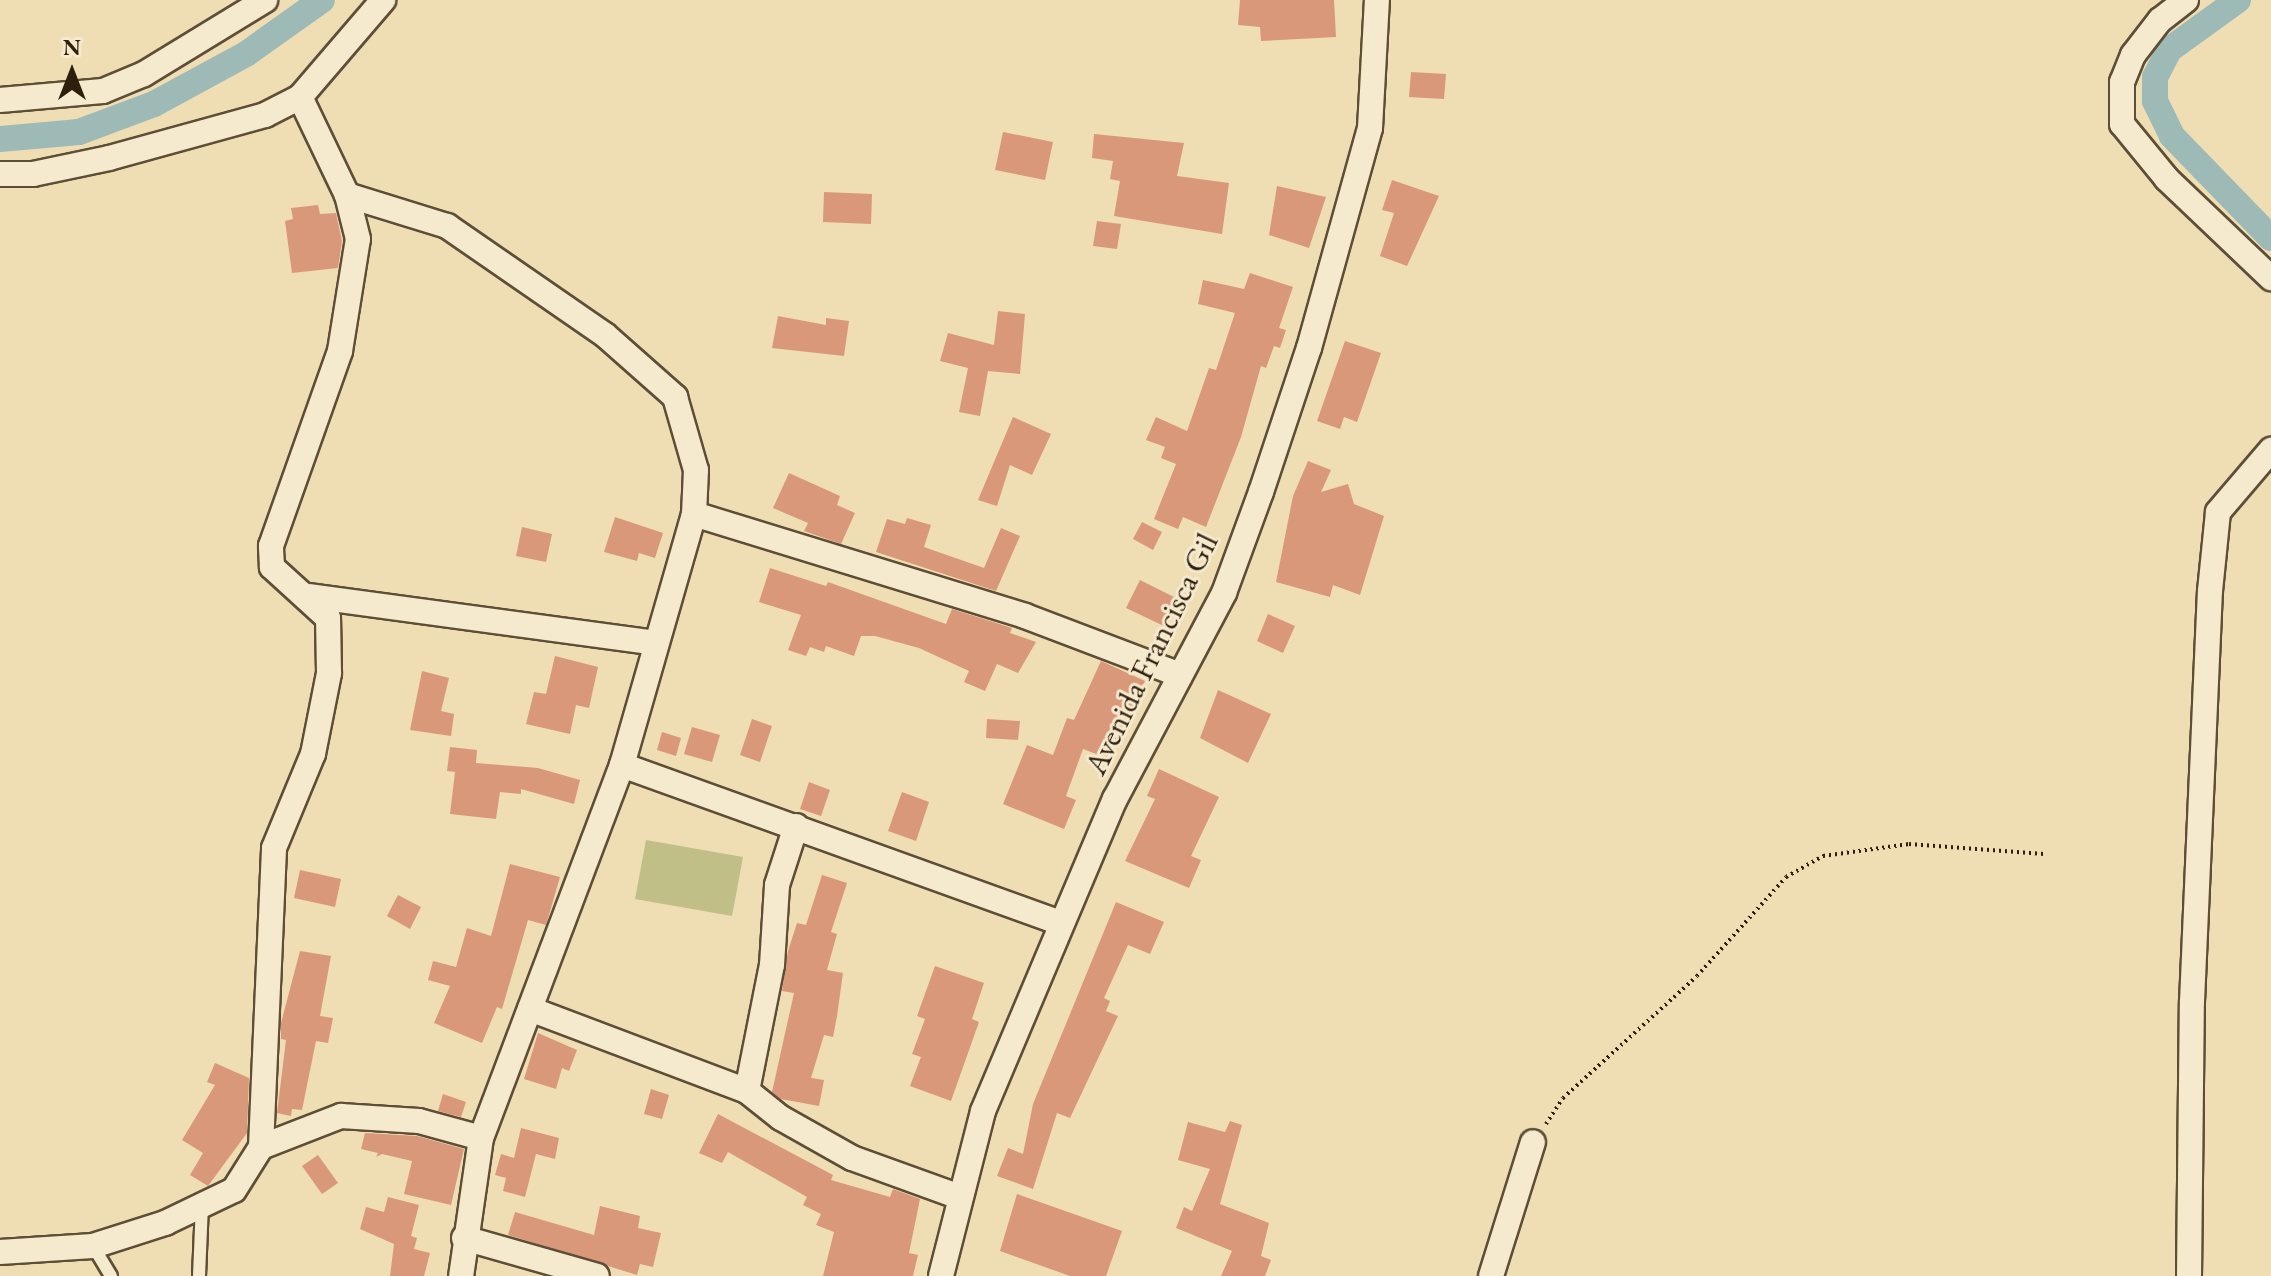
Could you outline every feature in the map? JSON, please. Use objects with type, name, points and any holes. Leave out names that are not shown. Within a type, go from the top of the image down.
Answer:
[{"type":"street","points":[[0,100],[103,91],[144,74],[265,0]]},
{"type":"street","points":[[0,174],[33,174],[109,158],[265,115],[300,97],[383,0]]},
{"type":"street","name":"Avenida Francisca Gil","points":[[941,1276],[983,1111],[1115,799],[1224,593],[1309,348],[1370,128],[1377,0]]},
{"type":"street","points":[[2186,0],[2160,20],[2133,55],[2122,82],[2122,124],[2167,179],[2271,278]]},
{"type":"street","points":[[300,97],[347,195],[358,239],[340,351],[271,546],[272,567],[292,589],[309,596],[655,643]]},
{"type":"street","points":[[347,195],[447,226],[494,254],[605,335],[675,397],[696,470],[694,514],[622,765],[481,1138],[464,1238],[461,1276]]},
{"type":"street","points":[[2189,1276],[2192,1002],[2210,591],[2218,512],[2271,450]]},
{"type":"street","points":[[694,514],[1025,616],[1180,675]]},
{"type":"street","points":[[0,1252],[93,1246],[165,1223],[202,1202],[234,1190],[252,1170],[261,1147],[274,848],[313,754],[329,673],[328,618],[309,596]]},
{"type":"street","points":[[622,765],[1060,923]]},
{"type":"street","points":[[747,1091],[772,965],[777,885],[796,826]]},
{"type":"street","points":[[530,1009],[747,1091],[781,1118],[852,1158],[960,1197]]},
{"type":"street","points":[[261,1147],[341,1116],[419,1121],[481,1138]]},
{"type":"street","points":[[1491,1276],[1533,1142]]},
{"type":"street","points":[[464,1238],[597,1276]]},
{"type":"lane","points":[[199,1276],[202,1202]]},
{"type":"lane","points":[[93,1246],[111,1276]]},
{"type":"path","points":[[1533,1142],[1563,1098],[1697,976],[1786,877],[1823,856],[1909,844],[2044,854]]},
{"type":"shaded area","points":[[646,840],[743,857],[732,916],[635,899]]},
{"type":"building","points":[[1240,0],[1334,0],[1336,37],[1261,41],[1260,27],[1238,25]]},
{"type":"building","points":[[1411,72],[1446,74],[1444,99],[1409,97]]},
{"type":"building","points":[[1003,132],[1053,142],[1045,180],[995,170]]},
{"type":"building","points":[[1094,134],[1184,143],[1177,176],[1229,183],[1222,234],[1114,216],[1120,181],[1110,179],[1113,161],[1092,158]]},
{"type":"building","points":[[1392,180],[1439,196],[1407,266],[1380,256],[1394,213],[1382,210]]},
{"type":"building","points":[[1277,186],[1326,197],[1309,248],[1269,235]]},
{"type":"building","points":[[824,192],[872,194],[871,224],[823,222]]},
{"type":"building","points":[[318,205],[320,214],[336,213],[342,241],[338,268],[292,273],[285,221],[293,219],[291,208]]},
{"type":"building","points":[[1097,221],[1121,224],[1117,249],[1093,246]]},
{"type":"building","points":[[1250,273],[1293,287],[1279,328],[1286,330],[1280,348],[1274,346],[1266,368],[1261,366],[1241,437],[1206,527],[1183,517],[1178,529],[1154,519],[1176,464],[1161,458],[1165,447],[1146,440],[1156,417],[1187,431],[1209,368],[1216,370],[1235,313],[1198,304],[1203,280],[1244,289]]},
{"type":"building","points":[[998,311],[1025,314],[1020,374],[988,371],[980,416],[959,412],[968,368],[940,361],[948,333],[994,345]]},
{"type":"building","points":[[778,316],[826,325],[826,318],[849,321],[844,356],[772,348]]},
{"type":"building","points":[[1345,341],[1381,353],[1357,422],[1344,417],[1340,429],[1317,421]]},
{"type":"building","points":[[1013,417],[1051,434],[1032,475],[1010,465],[997,506],[978,500]]},
{"type":"building","points":[[1308,461],[1331,470],[1321,492],[1348,484],[1354,504],[1384,516],[1360,595],[1333,585],[1330,597],[1276,582],[1293,496]]},
{"type":"building","points":[[789,473],[840,496],[837,505],[855,513],[841,544],[804,531],[808,523],[773,508]]},
{"type":"building","points":[[615,517],[663,533],[655,558],[639,553],[637,561],[604,552]]},
{"type":"building","points":[[907,518],[931,525],[924,547],[984,568],[1001,528],[1020,536],[996,591],[876,552],[887,519],[905,524]]},
{"type":"building","points":[[1142,522],[1162,532],[1153,550],[1133,539]]},
{"type":"building","points":[[522,527],[552,534],[546,562],[516,556]]},
{"type":"building","points":[[770,568],[826,586],[828,582],[946,624],[952,609],[1012,628],[1010,633],[1036,642],[1018,673],[997,664],[985,691],[964,682],[969,671],[919,648],[875,636],[861,636],[854,656],[826,646],[824,652],[810,647],[806,656],[788,650],[801,615],[759,602]]},
{"type":"building","points":[[1140,580],[1180,600],[1166,627],[1126,608]]},
{"type":"building","points":[[1268,614],[1295,626],[1283,653],[1257,641]]},
{"type":"building","points":[[555,656],[598,667],[589,708],[576,705],[570,734],[526,724],[534,692],[546,694]]},
{"type":"building","points":[[1101,661],[1145,681],[1107,758],[1083,749],[1066,796],[1076,800],[1064,829],[1003,804],[1027,745],[1053,755],[1067,718],[1074,720]]},
{"type":"building","points":[[422,671],[449,678],[441,711],[454,714],[451,736],[410,730]]},
{"type":"building","points":[[1218,690],[1271,714],[1248,763],[1200,738]]},
{"type":"building","points":[[752,719],[772,726],[760,762],[740,755]]},
{"type":"building","points":[[987,719],[1020,721],[1018,740],[986,738]]},
{"type":"building","points":[[692,727],[720,735],[712,762],[684,754]]},
{"type":"building","points":[[662,732],[681,738],[676,756],[657,750]]},
{"type":"building","points":[[450,747],[477,750],[476,763],[538,768],[580,780],[574,804],[521,789],[521,794],[500,792],[496,819],[450,814],[455,772],[447,771]]},
{"type":"building","points":[[1159,769],[1219,797],[1191,856],[1201,860],[1189,888],[1125,861],[1155,799],[1147,796]]},
{"type":"building","points":[[809,782],[830,790],[821,816],[800,809]]},
{"type":"building","points":[[902,792],[929,802],[916,841],[888,831]]},
{"type":"building","points":[[510,864],[560,877],[546,925],[528,920],[502,1009],[497,1007],[482,1043],[434,1023],[450,986],[428,980],[433,961],[456,967],[467,928],[491,936]]},
{"type":"building","points":[[300,870],[341,879],[335,907],[294,898]]},
{"type":"building","points":[[822,875],[847,883],[831,932],[837,934],[827,970],[843,973],[837,1016],[833,1037],[824,1035],[811,1078],[824,1080],[819,1106],[781,1099],[772,1092],[794,993],[782,991],[788,951],[797,923],[806,925]]},
{"type":"building","points":[[398,895],[421,907],[410,929],[387,916]]},
{"type":"building","points":[[1116,902],[1164,922],[1150,954],[1128,945],[1104,998],[1110,1001],[1106,1011],[1118,1016],[1070,1118],[1057,1113],[1033,1189],[997,1176],[1008,1148],[1023,1154],[1033,1104]]},
{"type":"building","points":[[300,951],[331,956],[320,1016],[333,1018],[328,1043],[316,1041],[302,1110],[292,1109],[291,1116],[277,1113],[286,1040],[281,1039],[281,1023]]},
{"type":"building","points":[[935,966],[984,983],[972,1019],[979,1022],[951,1101],[910,1086],[921,1057],[912,1054],[925,1019],[917,1016]]},
{"type":"building","points":[[538,1033],[577,1050],[569,1071],[562,1068],[556,1089],[524,1079]]},
{"type":"building","points":[[215,1063],[249,1078],[247,1133],[208,1186],[190,1175],[203,1153],[182,1140],[215,1085],[207,1082]]},
{"type":"building","points":[[651,1089],[669,1095],[662,1119],[644,1114]]},
{"type":"building","points":[[443,1094],[466,1102],[461,1117],[438,1111]]},
{"type":"building","points":[[718,1114],[833,1175],[831,1180],[890,1197],[893,1189],[920,1199],[909,1253],[918,1255],[913,1276],[823,1276],[834,1232],[816,1225],[821,1214],[803,1205],[807,1197],[728,1152],[722,1163],[699,1153]]},
{"type":"building","points":[[1230,1121],[1242,1125],[1220,1204],[1269,1223],[1261,1256],[1271,1260],[1265,1276],[1221,1276],[1232,1251],[1176,1228],[1184,1207],[1192,1211],[1210,1169],[1178,1160],[1188,1122],[1225,1132]]},
{"type":"building","points":[[521,1128],[559,1138],[555,1159],[536,1154],[525,1197],[503,1191],[506,1178],[495,1175],[501,1154],[514,1158]]},
{"type":"building","points":[[365,1133],[417,1136],[464,1149],[451,1205],[404,1194],[412,1161],[382,1154],[376,1157],[378,1153],[361,1149]]},
{"type":"building","points":[[318,1155],[338,1183],[322,1194],[302,1166]]},
{"type":"building","points":[[1017,1194],[1122,1231],[1106,1276],[1070,1276],[1000,1251]]},
{"type":"building","points":[[388,1197],[419,1205],[411,1236],[417,1238],[414,1249],[430,1253],[424,1276],[390,1276],[394,1244],[360,1229],[366,1207],[384,1212]]},
{"type":"building","points":[[600,1206],[640,1216],[638,1228],[661,1233],[653,1267],[640,1264],[637,1275],[508,1235],[515,1212],[594,1235]]},
{"type":"waterway","points":[[0,139],[79,132],[154,104],[246,54],[322,0]]},
{"type":"waterway","points":[[2238,0],[2169,50],[2155,77],[2155,101],[2172,136],[2271,238]]}]
